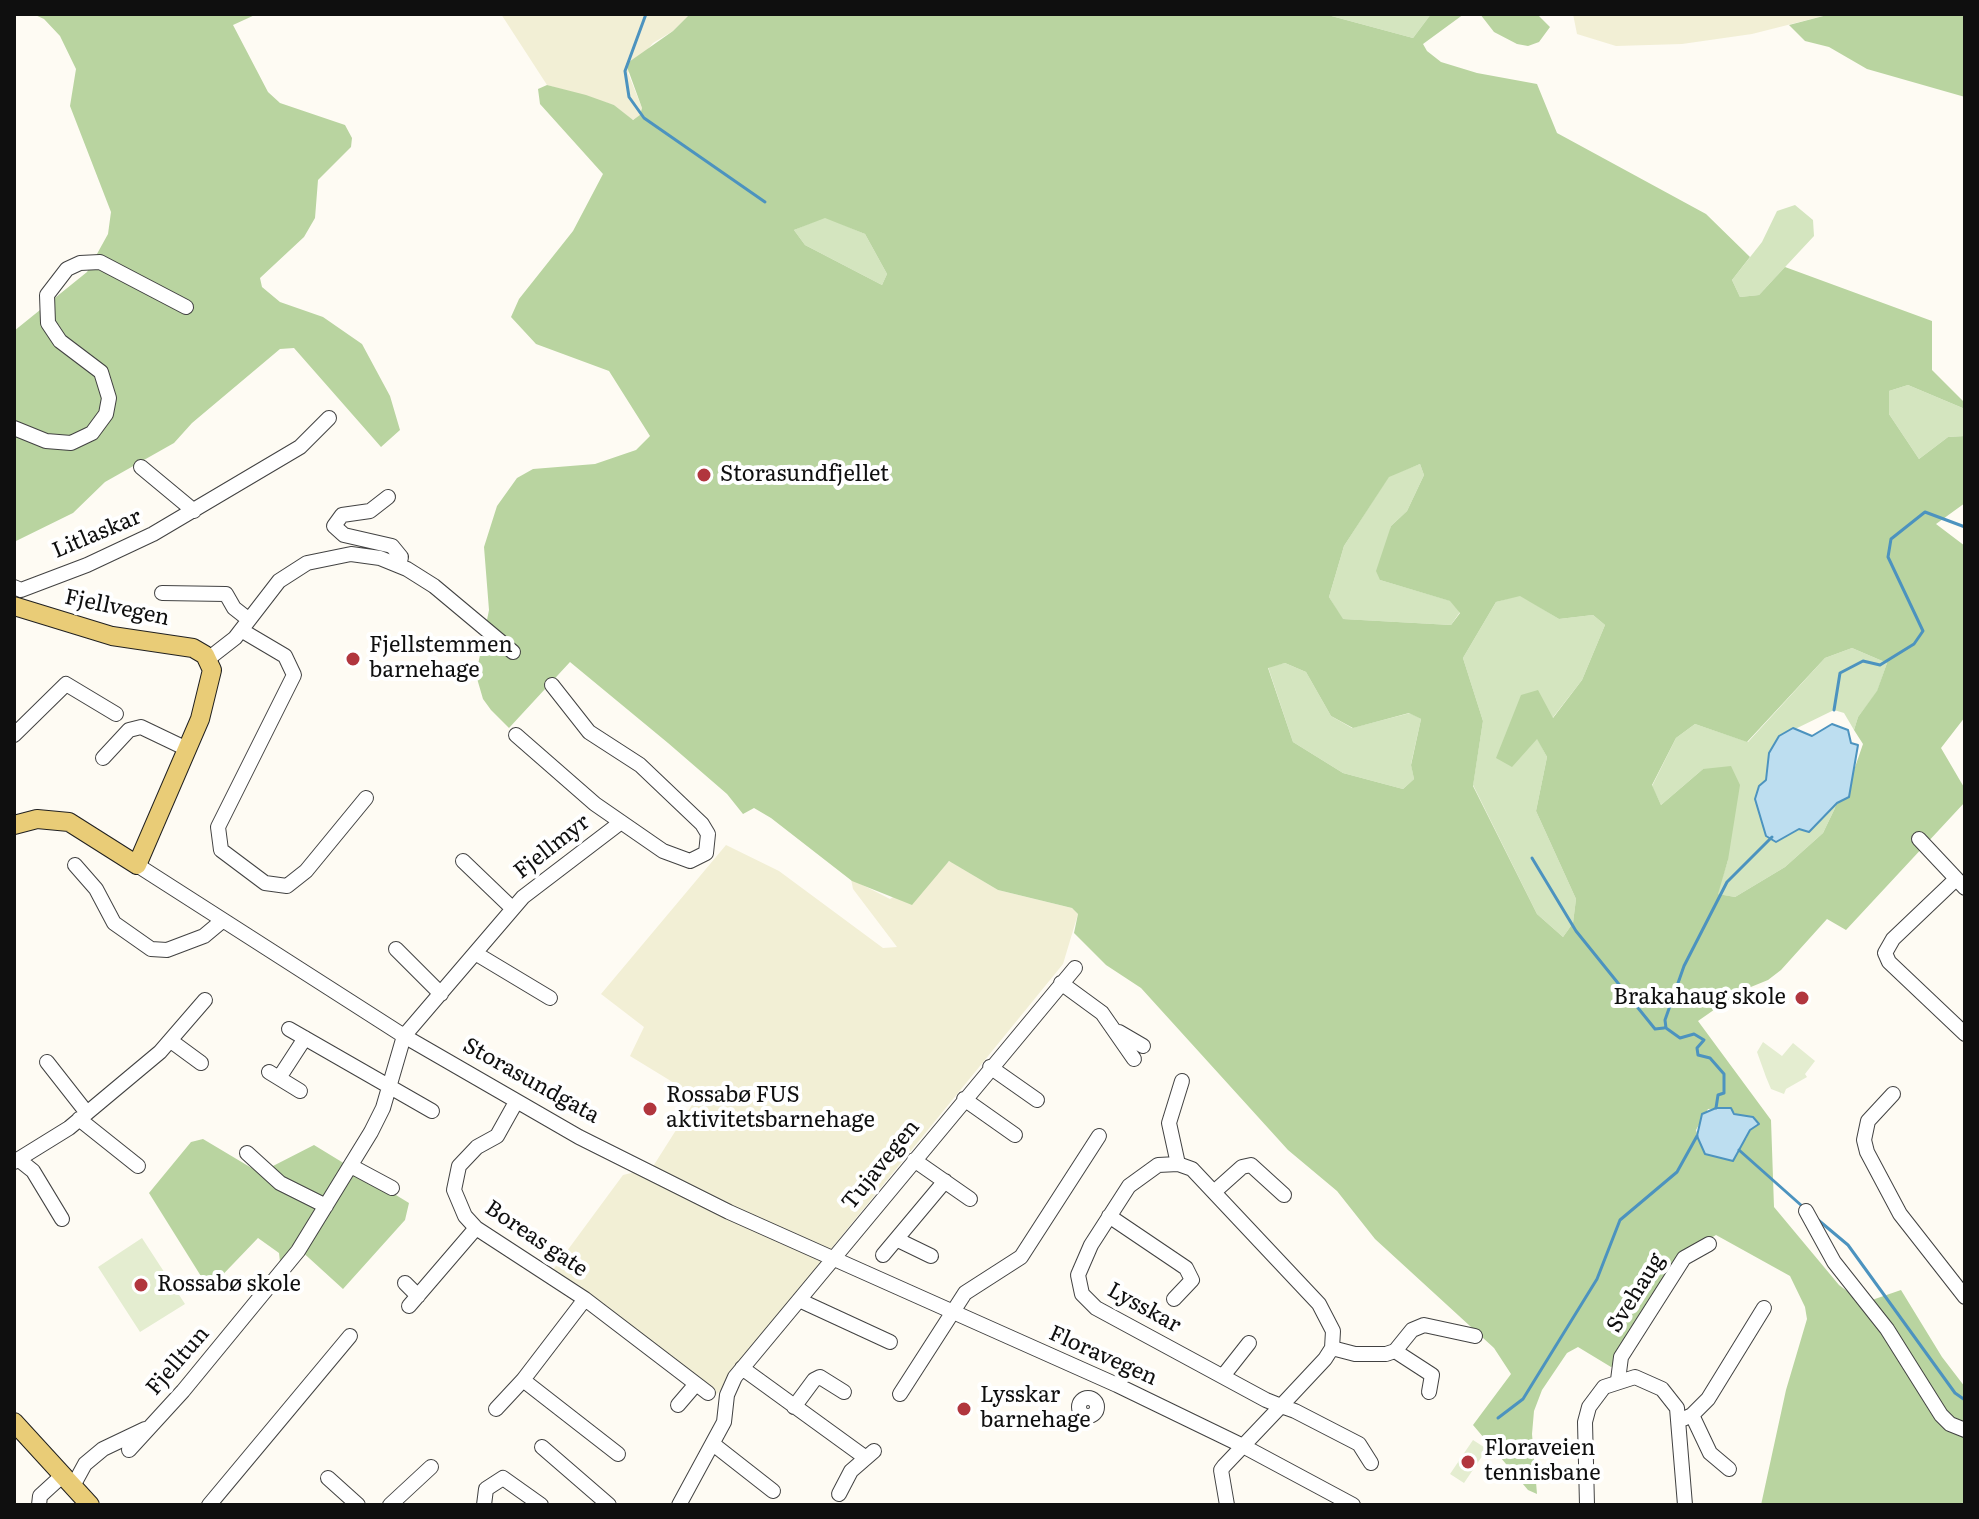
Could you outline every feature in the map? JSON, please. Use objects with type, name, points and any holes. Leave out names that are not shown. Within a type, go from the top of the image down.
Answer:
[{"type":"main road","name":"Fjellvegen","points":[[14,606],[112,636],[193,648],[208,659]]},
{"type":"main road","points":[[137,865],[210,689],[212,670],[208,659]]},
{"type":"main road","name":"Storasundgata","points":[[14,825],[37,819],[69,822],[137,865]]},
{"type":"main road","points":[[14,1422],[90,1505]]},
{"type":"street","points":[[14,428],[46,441],[71,443],[92,433],[109,405],[101,372],[60,341],[48,323],[47,295],[67,269],[80,263],[100,262],[186,307]]},
{"type":"street","name":"Litlaskar","points":[[14,587],[21,590],[87,565],[194,511],[261,467],[300,447],[329,418]]},
{"type":"street","name":"Litlaskar","points":[[141,467],[194,511]]},
{"type":"street","points":[[388,497],[370,511],[342,515],[334,526],[344,535],[392,546],[401,557],[399,565]]},
{"type":"street","points":[[208,659],[244,624],[279,581],[307,563],[351,554],[399,565],[434,586],[513,652]]},
{"type":"street","name":"Fjellvegen","points":[[162,593],[226,594],[244,624],[285,656],[294,675],[218,827],[221,850],[265,883],[287,886],[306,871],[366,798]]},
{"type":"street","points":[[14,735],[60,686],[66,684],[116,714]]},
{"type":"street","points":[[516,735],[620,823],[679,859],[700,859],[710,844],[702,824],[640,765],[589,732],[552,685]]},
{"type":"street","points":[[103,758],[129,730],[141,727],[187,749]]},
{"type":"street","name":"Fjellmyr","points":[[404,1036],[512,908],[542,879],[620,823]]},
{"type":"street","points":[[1919,839],[1961,883],[1893,939],[1885,953],[1889,962],[1965,1034]]},
{"type":"street","name":"Fjellmyr","points":[[463,861],[512,908]]},
{"type":"street","points":[[75,865],[96,889],[114,923],[151,949],[167,950],[204,936],[222,921]]},
{"type":"street","name":"Storasundgata","points":[[137,865],[404,1036],[516,1102],[664,1180],[831,1259]]},
{"type":"street","points":[[396,949],[441,994]]},
{"type":"street","points":[[475,953],[550,998]]},
{"type":"street","name":"Tujavegen","points":[[680,1505],[724,1422],[731,1384],[742,1368],[1075,968]]},
{"type":"street","points":[[1061,983],[1093,1005],[1117,1031],[1134,1059]]},
{"type":"street","points":[[62,1219],[33,1171],[16,1160],[83,1116],[171,1041],[205,1000]]},
{"type":"street","points":[[289,1029],[432,1111]]},
{"type":"street","points":[[1117,1031],[1143,1046]]},
{"type":"street","name":"Fjelltun","points":[[129,1450],[183,1391],[298,1251],[377,1120],[404,1036]]},
{"type":"street","points":[[300,1091],[274,1075],[305,1038]]},
{"type":"street","points":[[171,1041],[201,1063]]},
{"type":"street","points":[[47,1062],[83,1116],[138,1166]]},
{"type":"street","points":[[990,1067],[1037,1100]]},
{"type":"street","points":[[1182,1081],[1169,1123],[1178,1164],[1192,1169],[1214,1192],[1326,1313],[1333,1331],[1332,1348],[1221,1470],[1227,1505]]},
{"type":"street","points":[[1893,1094],[1868,1121],[1864,1140],[1867,1152],[1900,1214],[1965,1297]]},
{"type":"street","points":[[964,1099],[1015,1135]]},
{"type":"street","name":"Boreas gate","points":[[516,1102],[497,1136],[469,1154],[455,1178],[458,1204],[476,1228],[585,1299],[702,1388],[678,1405]]},
{"type":"street","points":[[900,1394],[950,1313],[972,1288],[1021,1257],[1099,1136]]},
{"type":"street","points":[[247,1153],[280,1183],[326,1206]]},
{"type":"street","points":[[914,1160],[970,1199]]},
{"type":"street","name":"Lysskar","points":[[1178,1164],[1158,1165],[1137,1177],[1109,1216],[1080,1267],[1082,1294],[1096,1308],[1359,1444],[1371,1463]]},
{"type":"street","points":[[1214,1192],[1242,1167],[1251,1165],[1284,1195]]},
{"type":"street","points":[[351,1166],[392,1188]]},
{"type":"street","points":[[883,1255],[945,1181]]},
{"type":"street","points":[[1806,1211],[1834,1262],[1887,1329],[1941,1415],[1950,1424],[1965,1430]]},
{"type":"street","name":"Lysskar","points":[[1109,1216],[1186,1268],[1192,1280],[1174,1299]]},
{"type":"street","points":[[405,1283],[413,1301],[476,1228]]},
{"type":"street","points":[[898,1240],[931,1256]]},
{"type":"street","name":"Svehaug","points":[[1587,1505],[1585,1422],[1589,1407],[1604,1387],[1618,1380],[1621,1357],[1684,1258],[1709,1244]]},
{"type":"street","name":"Floravegen","points":[[831,1259],[1117,1385],[1243,1446],[1353,1505]]},
{"type":"street","points":[[496,1409],[523,1380],[585,1299]]},
{"type":"street","points":[[799,1300],[890,1342]]},
{"type":"street","points":[[1685,1505],[1686,1418],[1708,1399],[1764,1308]]},
{"type":"street","points":[[1395,1351],[1412,1330],[1424,1325],[1475,1336]]},
{"type":"street","points":[[209,1505],[350,1336]]},
{"type":"street","points":[[1223,1376],[1249,1343]]},
{"type":"street","points":[[1332,1348],[1365,1355],[1395,1351],[1432,1375],[1429,1392]]},
{"type":"street","points":[[742,1368],[838,1438],[867,1455],[851,1471],[839,1494]]},
{"type":"street","points":[[1618,1380],[1635,1377],[1662,1389],[1710,1453],[1729,1469]]},
{"type":"street","points":[[794,1407],[817,1378],[824,1378],[844,1392]]},
{"type":"street","points":[[523,1380],[618,1454]]},
{"type":"street","name":"Fjelltun","points":[[39,1505],[40,1496],[68,1480],[103,1449],[147,1428]]},
{"type":"street","points":[[713,1444],[773,1491]]},
{"type":"street","points":[[542,1447],[609,1505]]},
{"type":"street","points":[[390,1505],[431,1467]]},
{"type":"street","points":[[328,1478],[358,1505]]},
{"type":"street","points":[[484,1505],[486,1489],[503,1478],[541,1505]]},
{"type":"shaded area","points":[[501,14],[690,14],[673,31],[653,43],[628,73],[642,108],[640,116],[632,120],[614,105],[547,85]]},
{"type":"shaded area","points":[[1573,14],[1831,14],[1752,34],[1682,44],[1616,46],[1577,34]]},
{"type":"shaded area","points":[[726,845],[779,871],[883,948],[897,947],[853,889],[851,879],[890,899],[950,861],[998,890],[1072,908],[1078,914],[1063,964],[826,1255],[841,1263],[711,1400],[584,1307],[550,1274],[623,1175],[652,1168],[697,1097],[630,1056],[644,1027],[601,994]]},
{"type":"green space","points":[[33,14],[257,14],[233,25],[268,92],[280,103],[345,125],[352,138],[351,147],[318,180],[315,218],[304,237],[260,278],[262,287],[280,302],[323,317],[362,344],[390,396],[400,430],[381,447],[294,348],[280,349],[192,423],[174,443],[105,482],[73,513],[14,542],[14,331],[87,272],[108,234],[111,212],[70,106],[76,69],[60,36],[44,19]]},
{"type":"green space","points":[[690,14],[1324,14],[1413,38],[1431,14],[1464,14],[1423,44],[1427,51],[1441,62],[1477,73],[1537,84],[1557,133],[1706,214],[1750,257],[1732,280],[1740,297],[1759,295],[1785,267],[1932,321],[1932,370],[1965,403],[1965,409],[1908,385],[1889,391],[1889,414],[1919,459],[1948,437],[1965,436],[1965,503],[1936,524],[1965,546],[1965,717],[1941,748],[1965,789],[1965,802],[1846,930],[1827,919],[1781,970],[1768,980],[1741,991],[1698,1021],[1771,1120],[1774,1207],[1839,1285],[1855,1297],[1872,1300],[1901,1290],[1942,1357],[1965,1387],[1965,1505],[1761,1505],[1786,1390],[1807,1319],[1805,1307],[1790,1276],[1716,1235],[1697,1246],[1628,1357],[1611,1367],[1578,1347],[1567,1353],[1542,1390],[1534,1411],[1532,1434],[1537,1494],[1528,1490],[1473,1425],[1511,1374],[1494,1348],[1375,1239],[1337,1191],[1288,1150],[1141,988],[1106,965],[1074,933],[1078,914],[1072,908],[998,890],[949,861],[912,905],[852,881],[771,818],[754,808],[743,814],[727,794],[570,662],[509,728],[491,710],[483,699],[476,675],[489,610],[484,547],[497,506],[517,478],[533,469],[595,464],[636,450],[650,436],[609,371],[536,344],[511,317],[519,299],[573,231],[603,174],[540,104],[538,89],[547,85],[586,95],[614,105],[633,120],[640,115],[642,108],[626,64],[673,31]],"holes":[[[825,218],[865,234],[887,274],[882,285],[805,245],[794,230]],[[1420,464],[1424,475],[1407,511],[1391,526],[1376,571],[1380,580],[1450,601],[1460,613],[1451,625],[1343,619],[1329,597],[1344,546],[1389,477]],[[1520,596],[1559,619],[1593,615],[1605,625],[1582,680],[1553,718],[1538,690],[1521,695],[1496,758],[1512,767],[1537,739],[1547,757],[1536,811],[1576,899],[1573,923],[1563,937],[1537,914],[1473,786],[1483,721],[1463,658],[1496,602]],[[1852,648],[1887,663],[1877,691],[1858,717],[1854,730],[1863,744],[1853,773],[1839,786],[1835,808],[1823,833],[1785,867],[1735,897],[1718,894],[1728,860],[1740,785],[1731,766],[1703,769],[1661,805],[1652,785],[1676,738],[1695,724],[1747,742],[1825,658]],[[1285,663],[1306,672],[1331,716],[1353,728],[1409,713],[1421,719],[1411,765],[1414,779],[1403,789],[1343,773],[1293,742],[1268,668]],[[1730,1108],[1750,1130],[1746,1139],[1701,1146],[1696,1130],[1708,1109]]]},
{"type":"green space","points":[[1324,14],[1431,14],[1413,38]]},
{"type":"green space","points":[[1480,14],[1537,14],[1550,27],[1539,42],[1528,46],[1517,44],[1494,32]]},
{"type":"green space","points":[[1831,14],[1965,15],[1965,97],[1867,69],[1829,47],[1805,41],[1789,25]]},
{"type":"green space","points":[[1795,205],[1813,220],[1814,236],[1759,295],[1740,297],[1732,280],[1762,242],[1777,211]]},
{"type":"green space","points":[[825,217],[865,234],[887,274],[882,285],[805,245],[794,230]]},
{"type":"green space","points":[[1908,385],[1965,409],[1965,436],[1948,437],[1919,459],[1889,414],[1889,391]]},
{"type":"green space","points":[[1420,464],[1424,475],[1407,511],[1391,526],[1380,580],[1451,601],[1460,612],[1451,625],[1342,619],[1329,597],[1344,546],[1389,476]]},
{"type":"green space","points":[[1520,595],[1559,619],[1593,615],[1605,625],[1582,680],[1537,738],[1547,757],[1536,811],[1576,899],[1573,923],[1563,937],[1537,914],[1473,785],[1483,721],[1463,658],[1496,602]]},
{"type":"green space","points":[[1852,648],[1887,663],[1877,692],[1858,717],[1854,730],[1844,713],[1834,710],[1787,733],[1839,786],[1835,808],[1823,833],[1785,867],[1735,897],[1717,894],[1728,860],[1703,769],[1661,805],[1652,786],[1676,738],[1695,724],[1748,742],[1825,658]]},
{"type":"green space","points":[[1285,663],[1306,672],[1331,716],[1352,728],[1410,713],[1421,719],[1411,764],[1414,779],[1403,789],[1343,773],[1293,742],[1268,667]]},
{"type":"green space","points":[[1763,1042],[1782,1056],[1793,1043],[1815,1061],[1805,1074],[1807,1077],[1786,1089],[1784,1094],[1771,1089],[1757,1052]]},
{"type":"green space","points":[[203,1139],[255,1170],[273,1166],[314,1145],[409,1203],[405,1220],[343,1289],[298,1248],[281,1271],[279,1253],[258,1238],[209,1289],[149,1193],[191,1142]]},
{"type":"green space","name":"Rossabø skole","points":[[142,1238],[185,1304],[140,1332],[98,1267]]},
{"type":"green space","name":"Floraveien tennisbane","points":[[1473,1440],[1487,1449],[1464,1483],[1450,1474]]},
{"type":"water","points":[[1832,724],[1848,730],[1851,743],[1858,745],[1849,797],[1837,803],[1809,832],[1799,829],[1776,842],[1766,836],[1755,799],[1759,786],[1766,780],[1769,753],[1779,736],[1793,728],[1812,736]]},
{"type":"water","points":[[1716,1108],[1731,1108],[1734,1114],[1753,1117],[1759,1124],[1750,1130],[1733,1161],[1705,1154],[1697,1136],[1702,1114]]},
{"type":"waterway","points":[[646,14],[625,71],[629,97],[644,118],[765,202]]},
{"type":"waterway","points":[[1834,710],[1840,673],[1863,661],[1880,665],[1914,644],[1923,631],[1888,557],[1891,539],[1925,512],[1965,527]]},
{"type":"waterway","points":[[1716,1108],[1718,1095],[1724,1093],[1724,1074],[1710,1058],[1698,1055],[1697,1048],[1704,1040],[1694,1034],[1680,1038],[1666,1028],[1665,1020],[1684,966],[1727,882],[1772,837]]},
{"type":"waterway","points":[[1532,858],[1576,931],[1655,1029],[1664,1028]]},
{"type":"waterway","points":[[1498,1418],[1523,1399],[1597,1279],[1620,1220],[1677,1172],[1697,1136]]},
{"type":"waterway","points":[[1739,1150],[1802,1206]]},
{"type":"waterway","points":[[1817,1219],[1848,1245],[1955,1393],[1965,1400]]},
{"type":"place","name":"Storasundfjellet","points":[[704,475]]},
{"type":"place","name":"Fjellstemmen barnehage","points":[[353,659]]},
{"type":"place","name":"Brakahaug skole","points":[[1802,998]]},
{"type":"place","name":"Rossabø FUS aktivitetsbarnehage","points":[[650,1109]]},
{"type":"place","name":"Rossabø skole","points":[[141,1285]]},
{"type":"place","name":"Lysskar barnehage","points":[[964,1409]]},
{"type":"place","name":"Floraveien tennisbane","points":[[1468,1462]]}]
